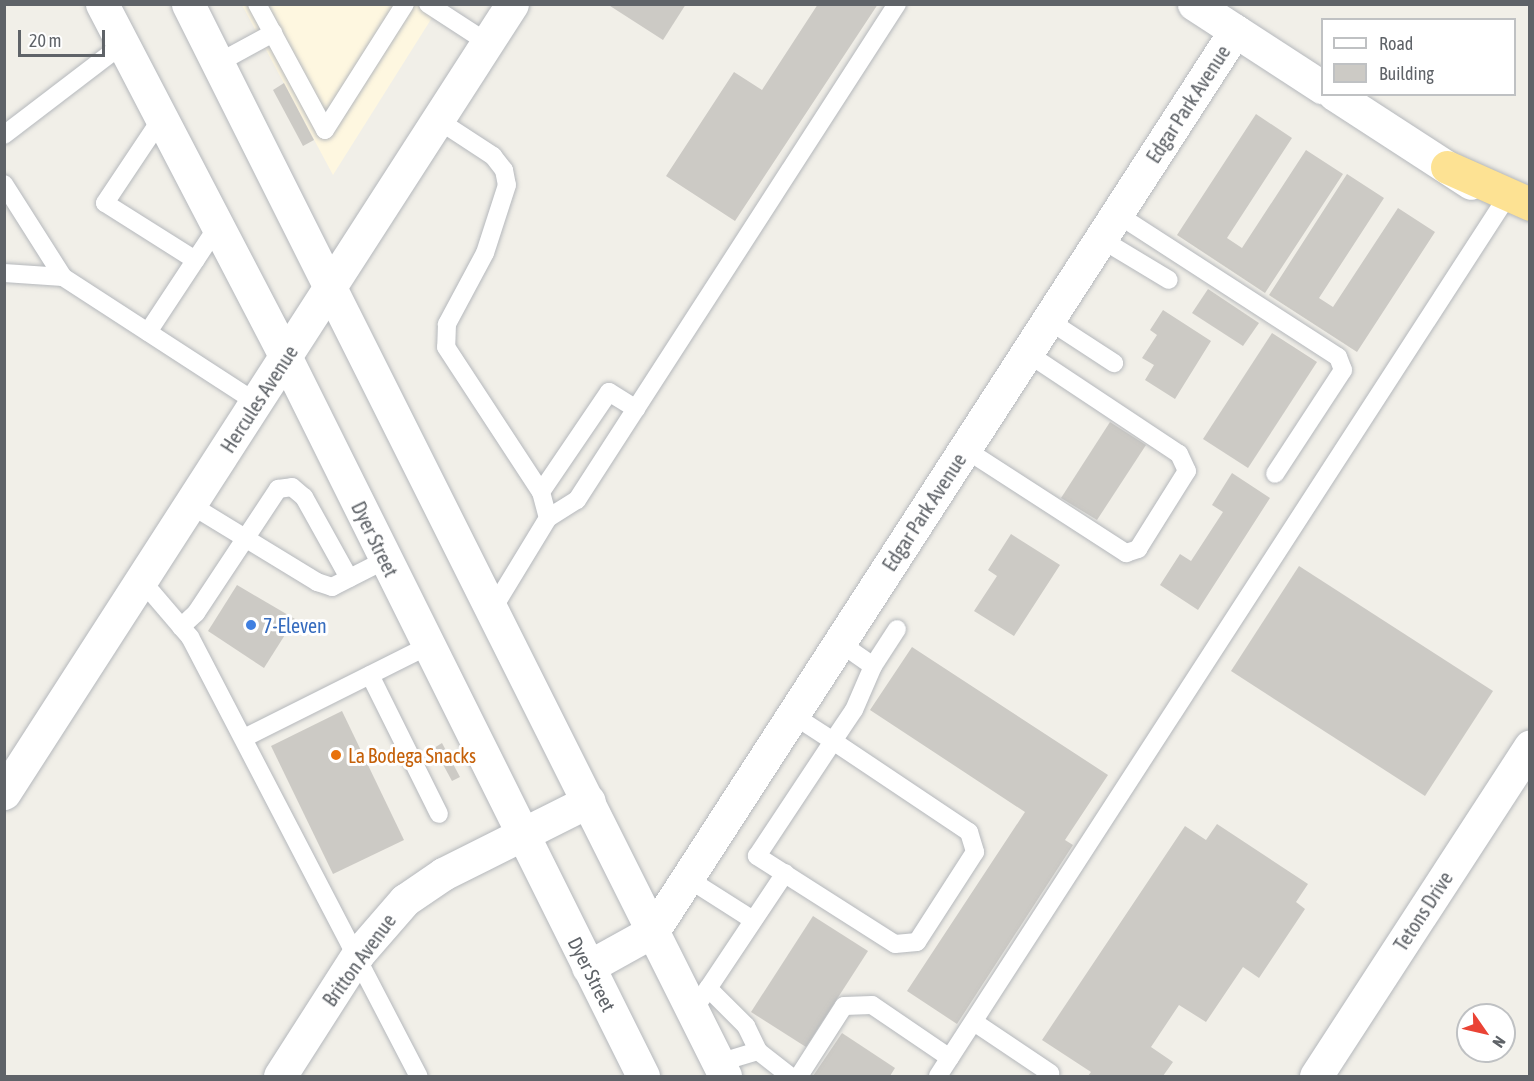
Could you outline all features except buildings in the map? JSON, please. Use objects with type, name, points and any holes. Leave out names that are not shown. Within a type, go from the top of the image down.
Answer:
[{"type":"highway","points":[[1447,168],[1521,209]]},
{"type":"street","name":"Dyer Street","points":[[102,4],[286,358],[643,1077]]},
{"type":"street","points":[[188,4],[653,932],[700,1000],[722,1070]]},
{"type":"street","name":"Hercules Avenue","points":[[9,778],[142,581],[512,4]]},
{"type":"street","points":[[1194,4],[1321,86]]},
{"type":"street","name":"Edgar Park Avenue","points":[[588,967],[653,932],[1235,31]]},
{"type":"street","points":[[1337,96],[1447,168]]},
{"type":"street","name":"Tetons Drive","points":[[1316,1077],[1530,746]]},
{"type":"street","name":"Britton Avenue","points":[[280,1077],[358,954],[387,918],[419,889],[589,801]]},
{"type":"lane","points":[[258,4],[325,130],[405,4]]},
{"type":"lane","points":[[428,4],[488,43]]},
{"type":"lane","points":[[492,610],[548,518],[577,500],[897,4]]},
{"type":"lane","points":[[218,63],[273,33]]},
{"type":"lane","points":[[4,135],[123,44]]},
{"type":"lane","points":[[161,118],[105,203],[195,260]]},
{"type":"lane","points":[[438,120],[493,156],[504,170],[507,185],[485,253],[447,324],[446,347],[541,492],[548,518]]},
{"type":"lane","points":[[4,184],[63,277],[257,403]]},
{"type":"lane","points":[[938,1077],[1521,209]]},
{"type":"lane","points":[[148,332],[218,226]]},
{"type":"lane","points":[[1109,226],[1169,280]]},
{"type":"lane","points":[[1109,226],[1338,357],[1342,370],[1275,474]]},
{"type":"lane","points":[[4,273],[63,277]]},
{"type":"lane","points":[[1048,320],[1114,363]]},
{"type":"lane","points":[[965,449],[1126,553],[1138,549],[1187,471],[1179,454],[1027,353]]},
{"type":"lane","points":[[541,492],[609,392],[636,410]]},
{"type":"lane","points":[[181,627],[196,613],[278,489],[292,487],[304,497],[349,578]]},
{"type":"lane","points":[[191,505],[317,582],[332,587],[385,560]]},
{"type":"lane","points":[[142,581],[190,637],[358,954],[419,1077]]},
{"type":"lane","points":[[793,715],[833,741],[969,832],[975,852],[917,942],[895,945],[757,856],[833,741],[854,710],[873,666],[897,629]]},
{"type":"lane","points":[[840,643],[873,666]]},
{"type":"lane","points":[[244,738],[428,646]]},
{"type":"lane","points":[[370,675],[439,814]]},
{"type":"lane","points":[[784,873],[700,1000],[742,1020],[758,1051],[790,1077]]},
{"type":"lane","points":[[687,878],[753,920]]},
{"type":"lane","points":[[799,1077],[844,1006],[872,1005],[950,1058]]},
{"type":"lane","points":[[974,1022],[1050,1072]]},
{"type":"lane","points":[[722,1070],[758,1051]]},
{"type":"shaded area","points":[[242,5],[440,5],[333,175]]},
{"type":"place","name":"7-Eleven","points":[[251,625]]},
{"type":"place","name":"La Bodega Snacks","points":[[336,755]]}]
